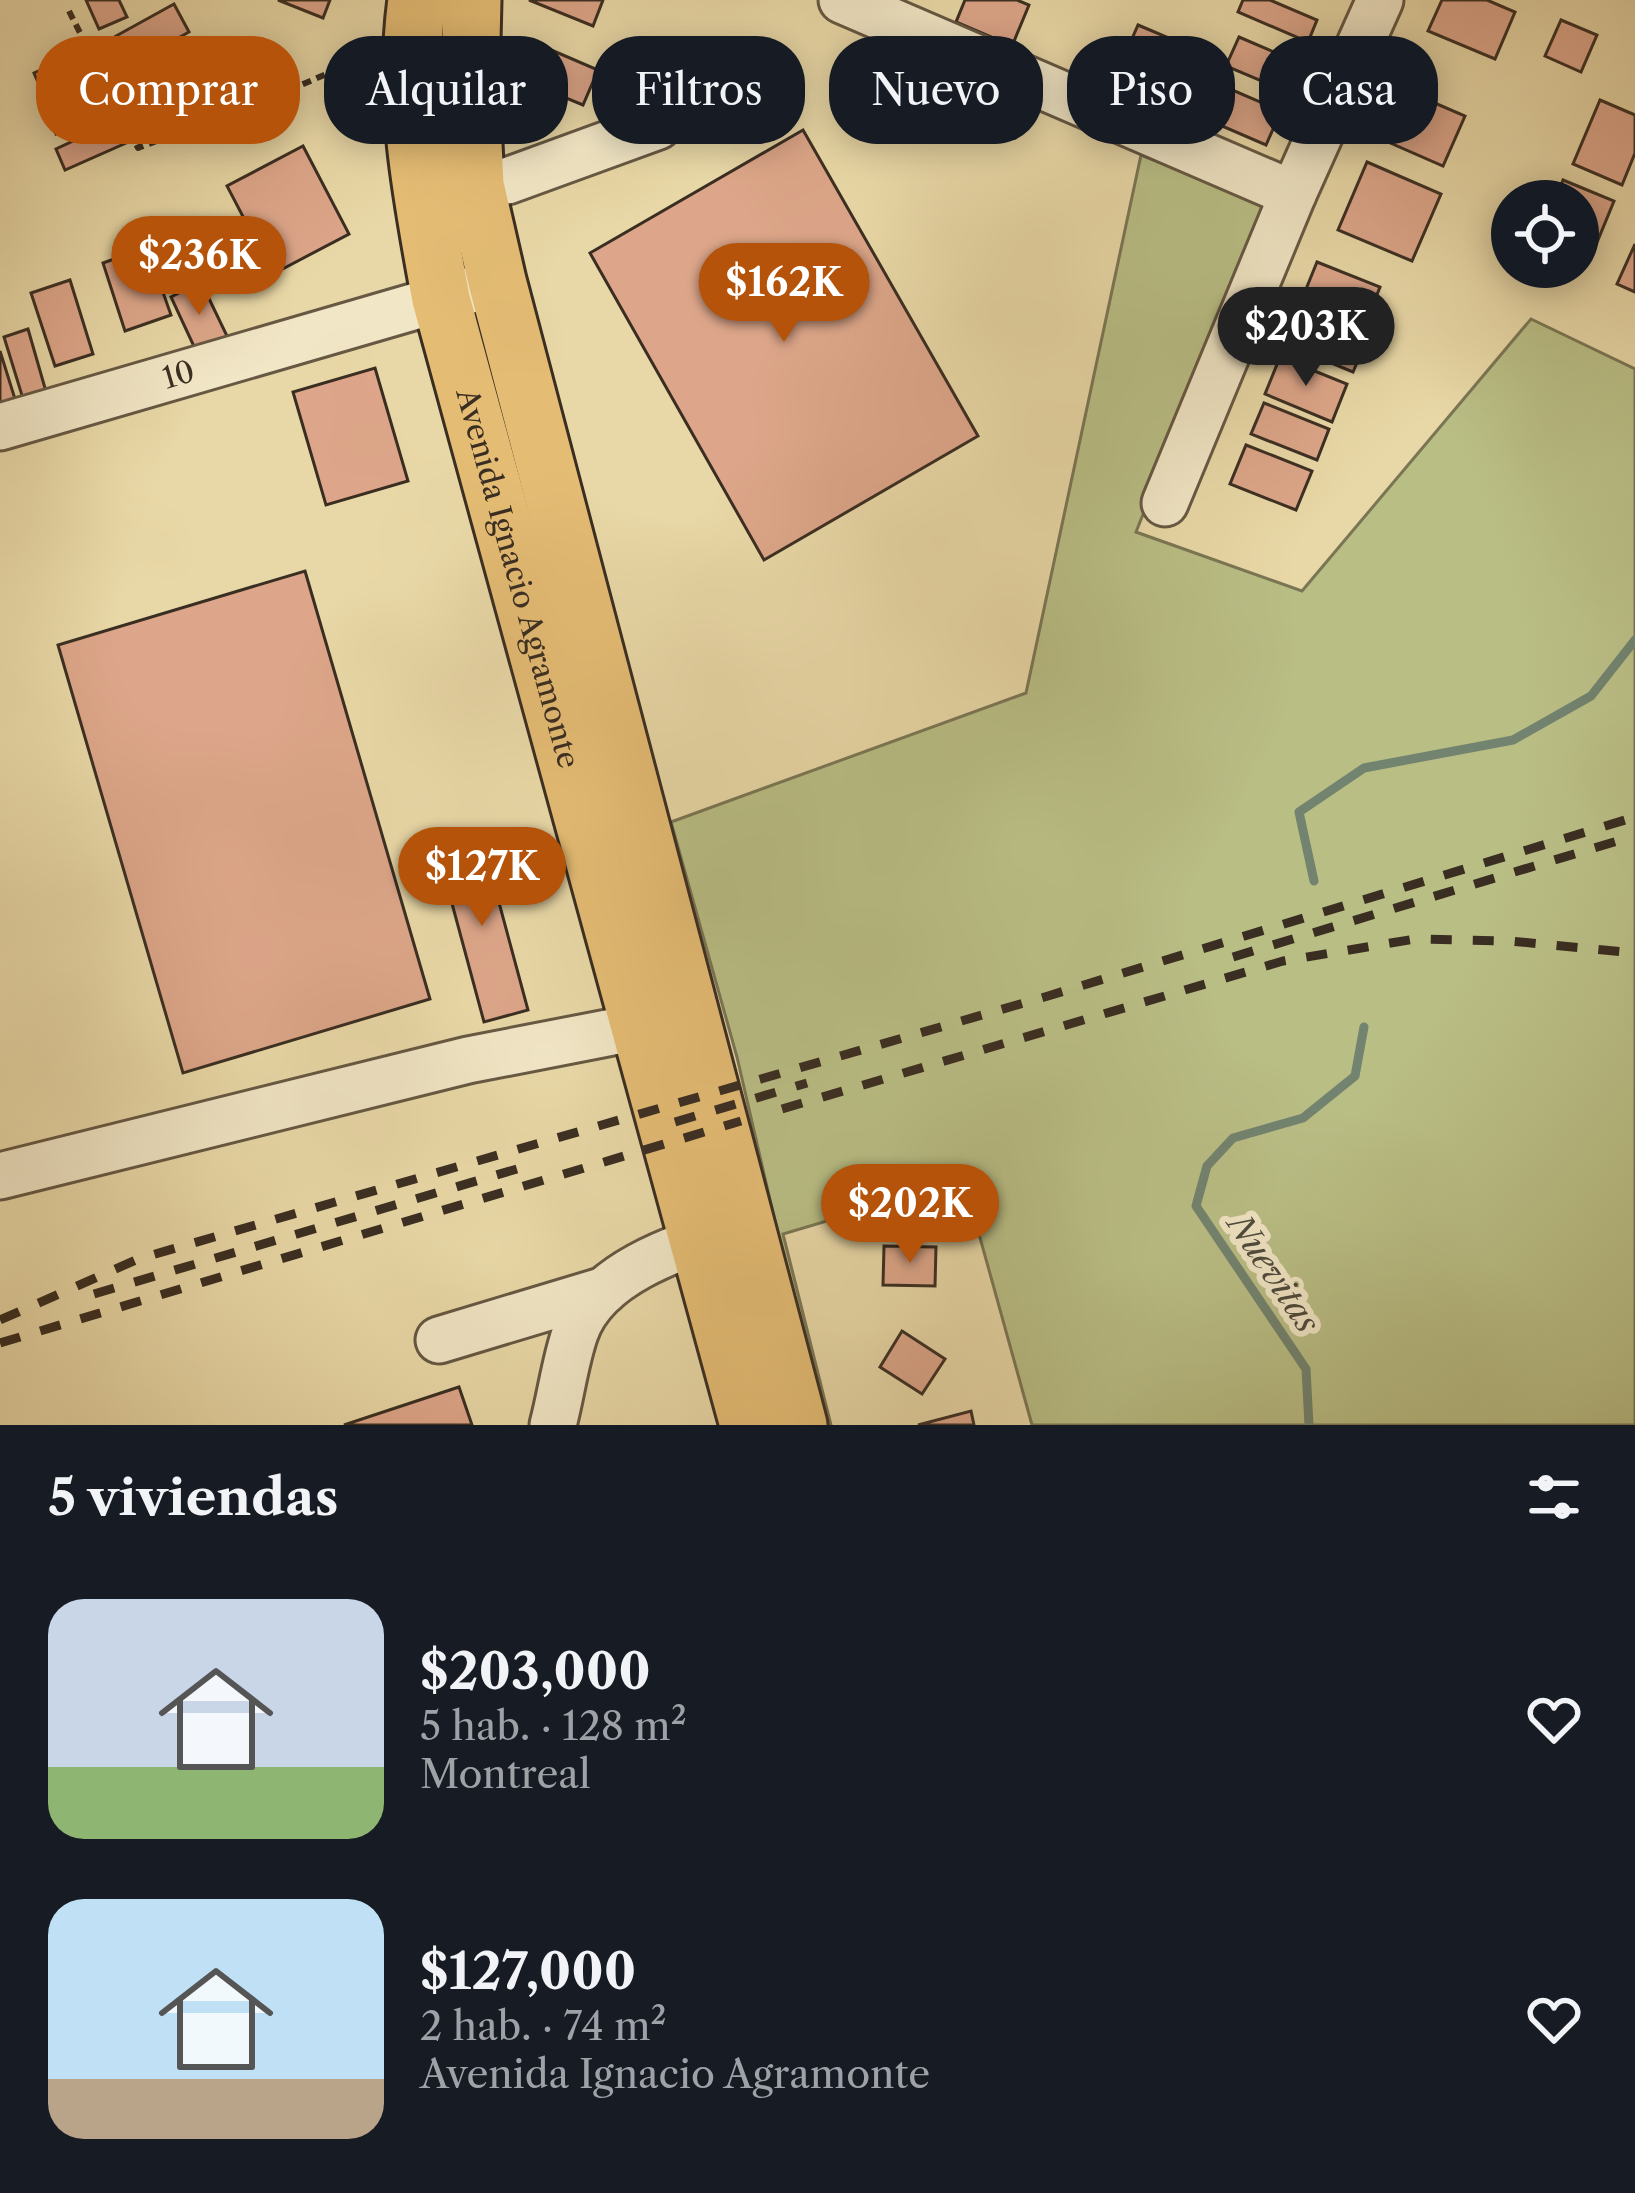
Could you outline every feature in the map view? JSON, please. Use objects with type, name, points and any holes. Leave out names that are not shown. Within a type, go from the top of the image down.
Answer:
[{"type":"main road","name":"Avenida Ignacio Agramonte","points":[[417,0],[412,98],[420,184],[441,299],[665,1022],[724,1233],[798,1425]]},
{"type":"main road","name":"Avenida Ignacio Agramonte","points":[[472,0],[475,185],[665,1022]]},
{"type":"main road","name":"Avenida Ignacio Agramonte","points":[[724,1233],[749,1425]]},
{"type":"street","points":[[842,0],[907,13],[1294,194]]},
{"type":"street","points":[[1165,502],[1380,0]]},
{"type":"street","points":[[475,185],[507,181],[609,144]]},
{"type":"street","name":"10","points":[[0,428],[497,281]]},
{"type":"street","points":[[0,1176],[468,1060],[665,1022]]},
{"type":"street","points":[[439,1340],[605,1290],[671,1251],[724,1233]]},
{"type":"street","points":[[554,1425],[575,1331],[605,1290]]},
{"type":"path","points":[[69,10],[138,148],[324,74]]},
{"type":"green space","points":[[1141,155],[1267,204],[1136,532],[1302,591],[1531,319],[1635,369],[1635,1425],[1032,1425],[964,1180],[783,1234],[831,1425],[822,1425],[737,1057],[671,822],[1026,693]]},
{"type":"building","points":[[86,0],[119,0],[127,17],[99,29]]},
{"type":"building","points":[[278,0],[330,0],[323,18]]},
{"type":"building","points":[[529,0],[603,0],[593,26]]},
{"type":"building","points":[[965,0],[1017,0],[1029,5],[1016,36],[989,36],[956,22]]},
{"type":"building","points":[[1243,0],[1270,0],[1317,20],[1310,36],[1294,36],[1238,12]]},
{"type":"building","points":[[1442,0],[1487,0],[1515,12],[1495,59],[1428,31]]},
{"type":"building","points":[[174,4],[189,32],[182,36],[116,36]]},
{"type":"building","points":[[1561,20],[1597,35],[1581,72],[1545,56]]},
{"type":"building","points":[[1138,25],[1164,36],[1133,36]]},
{"type":"building","points":[[1239,37],[1259,46],[1259,80],[1235,70]]},
{"type":"building","points":[[568,57],[592,67],[592,84],[583,105],[568,99]]},
{"type":"building","points":[[1235,91],[1259,102],[1259,142],[1235,132]]},
{"type":"building","points":[[1600,100],[1635,115],[1635,153],[1622,185],[1573,164]]},
{"type":"building","points":[[1438,104],[1465,116],[1443,166],[1393,144],[1438,144]]},
{"type":"building","points":[[805,133],[978,436],[764,560],[590,253],[779,144],[805,144]]},
{"type":"building","points":[[67,144],[124,144],[65,170],[56,149]]},
{"type":"building","points":[[303,146],[349,234],[273,274],[227,186]]},
{"type":"building","points":[[1367,162],[1441,194],[1412,261],[1338,230]]},
{"type":"building","points":[[1599,195],[1614,201],[1599,238]]},
{"type":"building","points":[[176,236],[192,276],[170,285],[154,245]]},
{"type":"building","points":[[1635,244],[1635,292],[1617,284]]},
{"type":"building","points":[[147,247],[171,315],[125,331],[103,263]]},
{"type":"building","points":[[1317,262],[1380,287],[1363,329],[1300,304]]},
{"type":"building","points":[[70,280],[93,354],[55,366],[31,293]]},
{"type":"building","points":[[201,282],[228,338],[197,353],[171,297]]},
{"type":"building","points":[[1298,313],[1366,341],[1353,372],[1285,344]]},
{"type":"building","points":[[28,329],[47,395],[24,402],[4,337]]},
{"type":"building","points":[[0,351],[15,399],[0,404]]},
{"type":"building","points":[[1280,357],[1347,384],[1332,422],[1265,394]]},
{"type":"building","points":[[375,368],[408,481],[326,505],[293,392]]},
{"type":"building","points":[[1264,403],[1329,429],[1317,460],[1251,434]]},
{"type":"building","points":[[1246,445],[1312,471],[1296,510],[1230,484]]},
{"type":"building","points":[[305,571],[430,999],[183,1073],[58,645]]},
{"type":"building","points":[[481,836],[528,1010],[484,1022],[437,848]]},
{"type":"building","points":[[884,1246],[936,1247],[935,1286],[883,1285]]},
{"type":"building","points":[[902,1331],[945,1359],[922,1394],[880,1367]]},
{"type":"building","points":[[459,1387],[472,1425],[344,1425]]},
{"type":"building","points":[[971,1411],[974,1425],[918,1425]]},
{"type":"waterway","name":"Nuevitas","points":[[1314,881],[1299,812],[1364,768],[1513,740],[1591,696],[1635,640]]},
{"type":"waterway","name":"Nuevitas","points":[[1309,1425],[1306,1369],[1196,1206],[1207,1166],[1233,1138],[1303,1118],[1355,1076],[1364,1027]]},
{"type":"railway","points":[[0,1320],[138,1259],[1048,996],[1635,817]]},
{"type":"railway","points":[[1233,957],[1624,839]]},
{"type":"railway","points":[[782,1109],[1283,961],[1415,939],[1510,941],[1635,953]]},
{"type":"railway","points":[[675,1122],[807,1083]]},
{"type":"railway","points":[[0,1343],[741,1121]]},
{"type":"railway","points":[[94,1294],[537,1163]]}]
